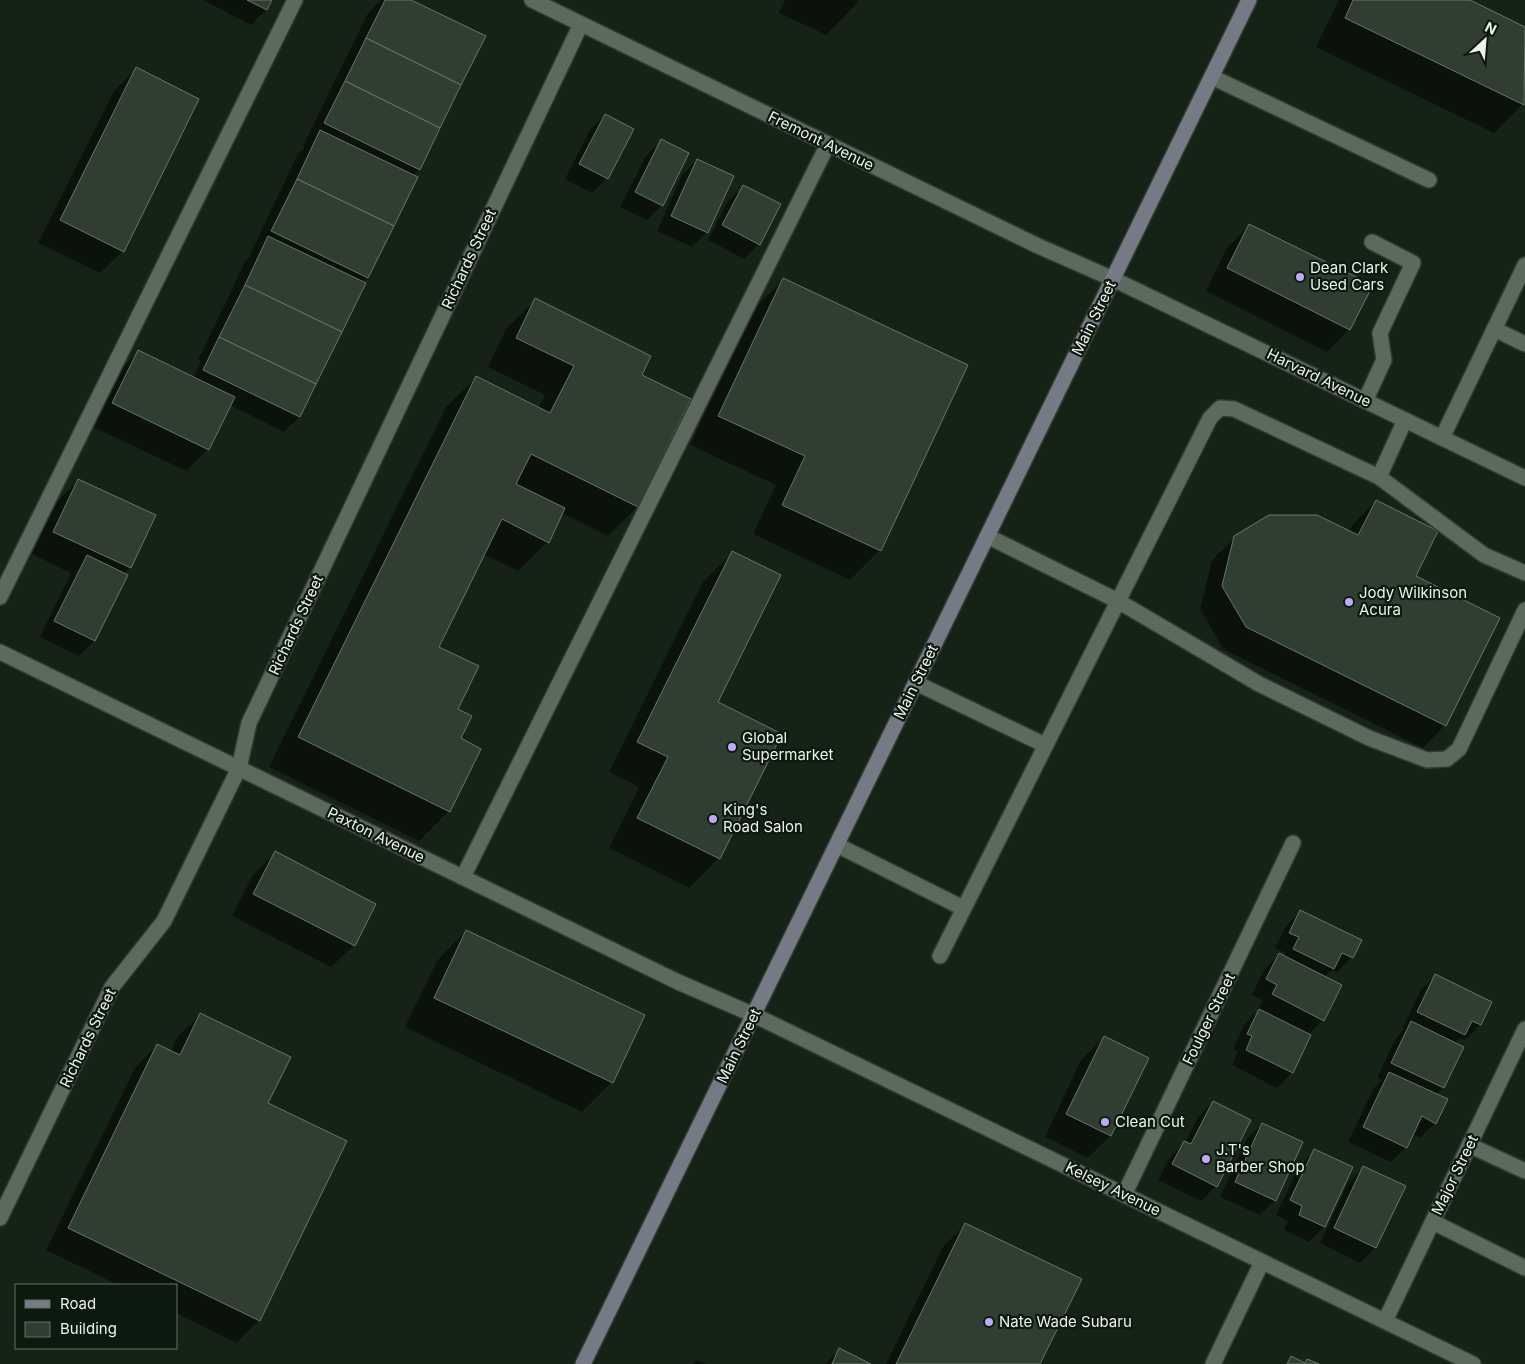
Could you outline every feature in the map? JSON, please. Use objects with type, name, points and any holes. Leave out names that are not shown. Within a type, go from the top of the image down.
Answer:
[{"type":"street","points":[[0,597],[295,0]]},
{"type":"street","name":"Fremont Avenue","points":[[532,0],[1036,245],[1113,279]]},
{"type":"street","name":"Main Street","points":[[584,1364],[1249,0]]},
{"type":"street","name":"Richards Street","points":[[0,1218],[112,987],[164,921],[240,768],[249,723],[581,24]]},
{"type":"street","points":[[1212,77],[1429,180]]},
{"type":"street","points":[[463,877],[828,144]]},
{"type":"street","points":[[1365,400],[1384,360],[1380,333],[1413,263],[1372,242]]},
{"type":"street","points":[[1442,438],[1525,265]]},
{"type":"street","name":"Harvard Avenue","points":[[1113,279],[1525,478]]},
{"type":"street","points":[[1494,328],[1525,344]]},
{"type":"street","points":[[940,956],[1210,418],[1220,408],[1234,409],[1378,477],[1484,555],[1525,573]]},
{"type":"street","points":[[1378,477],[1405,420]]},
{"type":"street","points":[[987,536],[1118,601],[1259,684],[1369,738],[1427,760],[1447,759],[1458,749],[1525,610]]},
{"type":"street","name":"Paxton Avenue","points":[[0,652],[678,982],[754,1014]]},
{"type":"street","points":[[916,683],[1045,745]]},
{"type":"street","name":"Foulger Street","points":[[1124,1195],[1293,843]]},
{"type":"street","points":[[837,845],[963,908]]},
{"type":"street","name":"Kelsey Avenue","points":[[754,1014],[1473,1364]]},
{"type":"street","name":"Major Street","points":[[1385,1321],[1525,1029]]},
{"type":"street","points":[[1470,1145],[1525,1171]]},
{"type":"street","points":[[1433,1222],[1525,1268]]},
{"type":"street","points":[[1213,1364],[1262,1262]]},
{"type":"building","points":[[247,0],[272,0],[267,10]]},
{"type":"building","points":[[385,0],[411,0],[486,36],[461,85],[366,38]]},
{"type":"building","points":[[1353,0],[1470,0],[1525,27],[1524,105],[1345,18]]},
{"type":"building","points":[[366,38],[461,85],[440,128],[345,81]]},
{"type":"building","points":[[136,67],[199,99],[124,252],[60,220]]},
{"type":"building","points":[[345,81],[440,128],[420,170],[324,123]]},
{"type":"building","points":[[605,114],[634,129],[608,179],[579,164]]},
{"type":"building","points":[[320,130],[418,177],[394,226],[297,179]]},
{"type":"building","points":[[661,139],[689,153],[663,206],[635,192]]},
{"type":"building","points":[[697,159],[734,176],[708,233],[671,216]]},
{"type":"building","points":[[297,179],[394,226],[368,278],[271,231]]},
{"type":"building","points":[[743,185],[781,204],[760,245],[722,225]]},
{"type":"building","name":"Dean Clark Used Cars","points":[[1249,224],[1373,285],[1350,330],[1227,268]]},
{"type":"building","points":[[268,236],[366,283],[342,332],[245,285]]},
{"type":"building","points":[[783,278],[968,365],[881,551],[782,505],[805,456],[718,416]]},
{"type":"building","points":[[245,285],[342,332],[316,384],[219,337]]},
{"type":"building","points":[[535,298],[651,356],[642,375],[691,399],[638,507],[531,454],[516,484],[565,508],[549,543],[502,519],[439,647],[479,666],[458,709],[472,716],[461,738],[481,749],[450,812],[298,737],[476,376],[550,413],[574,366],[516,338]]},
{"type":"building","points":[[219,337],[316,384],[300,417],[203,370]]},
{"type":"building","points":[[138,350],[235,397],[209,450],[112,403]]},
{"type":"building","points":[[78,479],[156,515],[131,568],[53,532]]},
{"type":"building","name":"Jody Wilkinson Acura","points":[[1376,500],[1438,531],[1416,576],[1500,618],[1446,726],[1246,627],[1222,586],[1234,536],[1269,515],[1317,515],[1358,535]]},
{"type":"building","points":[[732,551],[781,575],[718,702],[782,734],[720,859],[637,818],[668,757],[637,742]]},
{"type":"building","points":[[87,555],[128,575],[95,641],[54,621]]},
{"type":"building","points":[[275,851],[376,904],[355,946],[253,894]]},
{"type":"building","points":[[1300,910],[1362,940],[1353,958],[1342,953],[1334,969],[1293,949],[1299,937],[1289,933]]},
{"type":"building","points":[[466,930],[645,1015],[613,1083],[434,998]]},
{"type":"building","points":[[1279,953],[1342,985],[1324,1021],[1272,994],[1277,985],[1266,979]]},
{"type":"building","points":[[1435,974],[1492,1002],[1481,1025],[1472,1021],[1465,1035],[1417,1012]]},
{"type":"building","points":[[1259,1009],[1311,1035],[1293,1073],[1246,1050],[1252,1036],[1247,1034]]},
{"type":"building","points":[[200,1013],[291,1057],[268,1103],[347,1141],[260,1321],[68,1228],[157,1044],[180,1055]]},
{"type":"building","points":[[1411,1021],[1464,1047],[1444,1088],[1391,1063]]},
{"type":"building","points":[[1104,1036],[1149,1058],[1111,1136],[1066,1114]]},
{"type":"building","points":[[1389,1072],[1448,1099],[1436,1124],[1422,1116],[1407,1148],[1363,1127]]},
{"type":"building","points":[[1213,1101],[1251,1120],[1217,1187],[1172,1164],[1184,1141],[1191,1144]]},
{"type":"building","points":[[1262,1123],[1303,1142],[1276,1201],[1235,1182]]},
{"type":"building","points":[[1314,1149],[1353,1167],[1325,1227],[1299,1215],[1302,1206],[1290,1200]]},
{"type":"building","points":[[1363,1166],[1406,1186],[1376,1248],[1334,1228]]},
{"type":"building","name":"Nate Wade Subaru","points":[[965,1223],[1082,1279],[1040,1364],[896,1364]]},
{"type":"building","points":[[839,1348],[871,1364],[832,1364]]},
{"type":"building","points":[[1291,1356],[1305,1363],[1307,1359],[1319,1364],[1287,1364]]},
{"type":"place","name":"Dean Clark Used Cars","points":[[1300,277]]},
{"type":"place","name":"Jody Wilkinson Acura","points":[[1349,602]]},
{"type":"place","name":"Global Supermarket","points":[[732,747]]},
{"type":"place","name":"King's Road Salon","points":[[713,819]]},
{"type":"place","name":"Clean Cut","points":[[1105,1122]]},
{"type":"place","name":"J.T's Barber Shop","points":[[1206,1159]]},
{"type":"place","name":"Nate Wade Subaru","points":[[989,1322]]}]
